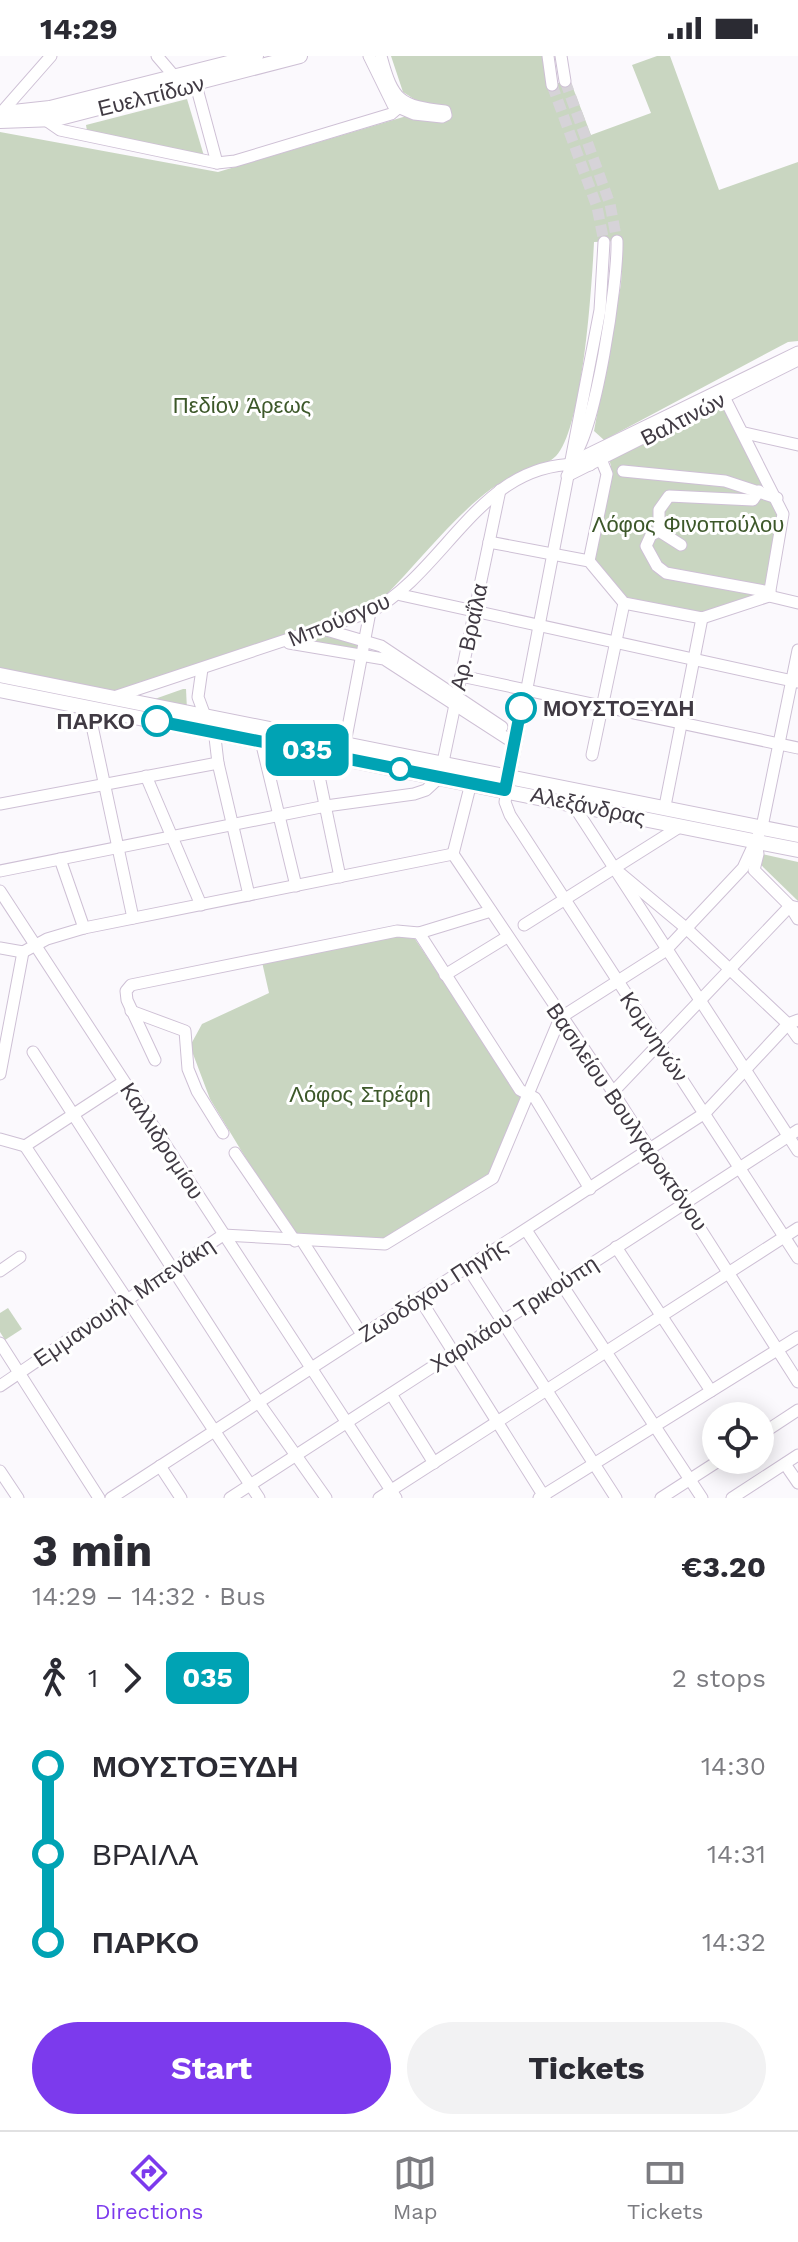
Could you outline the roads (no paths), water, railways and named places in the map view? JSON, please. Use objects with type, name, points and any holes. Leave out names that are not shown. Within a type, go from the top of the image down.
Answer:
[{"type":"main road","name":"Ευελπίδων","points":[[0,115],[47,121],[175,77],[256,56]]},
{"type":"main road","name":"Ευελπίδων","points":[[0,115],[80,108],[196,85],[300,56]]},
{"type":"main road","name":"Αλεξάνδρας","points":[[0,675],[345,743],[441,770],[463,781],[506,782],[530,795],[798,850]]},
{"type":"main road","name":"Αλεξάνδρας","points":[[0,690],[314,752],[665,806],[798,835]]},
{"type":"street","points":[[0,115],[51,56]]},
{"type":"street","points":[[157,56],[175,77]]},
{"type":"street","points":[[369,56],[387,98],[402,106]]},
{"type":"street","points":[[381,56],[389,86],[402,106]]},
{"type":"street","points":[[548,56],[552,85]]},
{"type":"street","points":[[561,56],[565,81]]},
{"type":"street","points":[[196,85],[217,163]]},
{"type":"street","points":[[47,121],[60,130],[217,163],[235,161],[363,123],[402,106]]},
{"type":"street","points":[[569,463],[584,443],[587,431],[610,312],[617,241]]},
{"type":"street","points":[[506,782],[600,310],[604,242]]},
{"type":"street","name":"Βαλτινών","points":[[567,476],[798,352]]},
{"type":"street","name":"Βαλτινών","points":[[569,463],[798,360]]},
{"type":"street","points":[[722,394],[777,498],[784,521],[770,594]]},
{"type":"street","points":[[587,431],[594,441],[606,445]]},
{"type":"street","points":[[745,433],[798,445]]},
{"type":"street","points":[[589,561],[607,474],[601,459]]},
{"type":"street","points":[[569,463],[590,465]]},
{"type":"street","name":"Μπούσγου","points":[[113,697],[370,612],[401,595],[442,545],[500,490],[553,465],[569,463]]},
{"type":"street","points":[[623,471],[725,481],[777,498]]},
{"type":"street","name":"Αρ. Βραΐλα","points":[[441,770],[500,490]]},
{"type":"street","points":[[659,531],[659,510],[669,496],[753,500],[759,491]]},
{"type":"street","points":[[784,521],[798,524]]},
{"type":"street","points":[[659,531],[681,545]]},
{"type":"street","points":[[659,531],[651,535],[646,546],[657,566],[666,573],[770,594],[798,603]]},
{"type":"street","points":[[489,542],[589,561],[624,603],[702,618],[770,594]]},
{"type":"street","points":[[401,595],[795,682]]},
{"type":"street","points":[[592,755],[624,603]]},
{"type":"street","points":[[345,743],[370,612]]},
{"type":"street","points":[[665,806],[702,618]]},
{"type":"street","points":[[323,629],[389,651],[456,701]]},
{"type":"street","points":[[285,642],[363,654],[390,662],[515,740]]},
{"type":"street","points":[[798,650],[795,682],[762,827],[747,852],[749,869],[794,907],[798,919]]},
{"type":"street","points":[[202,669],[198,697],[205,716]]},
{"type":"street","points":[[461,676],[798,748]]},
{"type":"street","points":[[88,707],[133,918]]},
{"type":"street","points":[[245,723],[220,724],[212,732],[249,895]]},
{"type":"street","points":[[261,741],[296,886]]},
{"type":"street","points":[[314,752],[340,877]]},
{"type":"street","points":[[0,804],[218,763]]},
{"type":"street","points":[[0,871],[326,806],[414,794],[426,790],[441,770]]},
{"type":"street","points":[[146,776],[201,905]]},
{"type":"street","points":[[0,948],[23,952],[35,944],[84,928],[453,854],[463,781]]},
{"type":"street","name":"Κομνηνών","points":[[506,782],[510,815],[798,1258]]},
{"type":"street","points":[[510,815],[515,800],[530,795]]},
{"type":"street","points":[[572,803],[699,1003],[744,1070],[793,1133],[798,1151]]},
{"type":"street","points":[[524,925],[681,826]]},
{"type":"street","name":"Βασιλείου Βουλγαροκτόνου","points":[[453,854],[560,1018],[613,1092],[798,1382]]},
{"type":"street","points":[[60,859],[84,928]]},
{"type":"street","points":[[614,869],[793,1022],[798,1038]]},
{"type":"street","points":[[560,1018],[665,951],[749,869]]},
{"type":"street","name":"Καλλιδρομίου","points":[[0,891],[393,1494]]},
{"type":"street","points":[[613,1092],[729,970],[794,907]]},
{"type":"street","points":[[155,1060],[131,1011],[126,991],[131,985],[403,929],[419,933],[491,911]]},
{"type":"street","points":[[419,933],[520,1090],[535,1098],[590,1189]]},
{"type":"street","points":[[445,975],[507,937]]},
{"type":"street","points":[[0,1074],[3,1042],[23,952]]},
{"type":"street","points":[[131,1011],[185,1031],[188,1069],[197,1091],[223,1133]]},
{"type":"street","name":"Εμμανουήλ Μπενάκη","points":[[0,1386],[223,1235],[385,1244],[493,1178],[560,1018]]},
{"type":"street","name":"Ζωοδόχου Πηγής","points":[[111,1498],[705,1113],[793,1022]]},
{"type":"street","points":[[33,1052],[259,1403],[326,1498]]},
{"type":"street","points":[[25,1146],[123,1082]]},
{"type":"street","name":"Χαριλάου Τρικούπη","points":[[230,1498],[793,1133]]},
{"type":"street","points":[[0,1139],[25,1146],[259,1498]]},
{"type":"street","points":[[235,1153],[363,1336]]},
{"type":"street","points":[[379,1498],[393,1494],[434,1463],[798,1228]]},
{"type":"street","points":[[526,1230],[702,1498]]},
{"type":"street","points":[[616,1247],[711,1391]]},
{"type":"street","points":[[0,1271],[20,1257]]},
{"type":"street","points":[[468,1268],[616,1498]]},
{"type":"street","points":[[420,1299],[542,1497],[798,1337]]},
{"type":"street","points":[[0,1343],[99,1498]]},
{"type":"street","points":[[391,1394],[434,1463]]},
{"type":"street","points":[[774,1426],[798,1410]]},
{"type":"street","points":[[732,1498],[798,1455]]},
{"type":"street","points":[[785,1464],[798,1483]]},
{"type":"street","points":[[160,1466],[181,1498]]},
{"type":"street","points":[[0,1471],[18,1498]]},
{"type":"street","points":[[661,1498],[702,1471]]},
{"type":"tunnel","points":[[565,81],[610,204],[617,241]]},
{"type":"tunnel","points":[[552,85],[597,207],[604,242]]},
{"type":"place","name":"ΜΟΥΣΤΟΞΥΔΗ","points":[[521,708]]},
{"type":"place","name":"ΠΑΡΚΟ","points":[[157,721]]},
{"type":"park label","name":"Πεδίον Άρεως","points":[[242,405]]},
{"type":"park label","name":"Λόφος Φινοπούλου","points":[[688,524]]},
{"type":"park label","name":"Λόφος Στρέφη","points":[[360,1094]]}]
